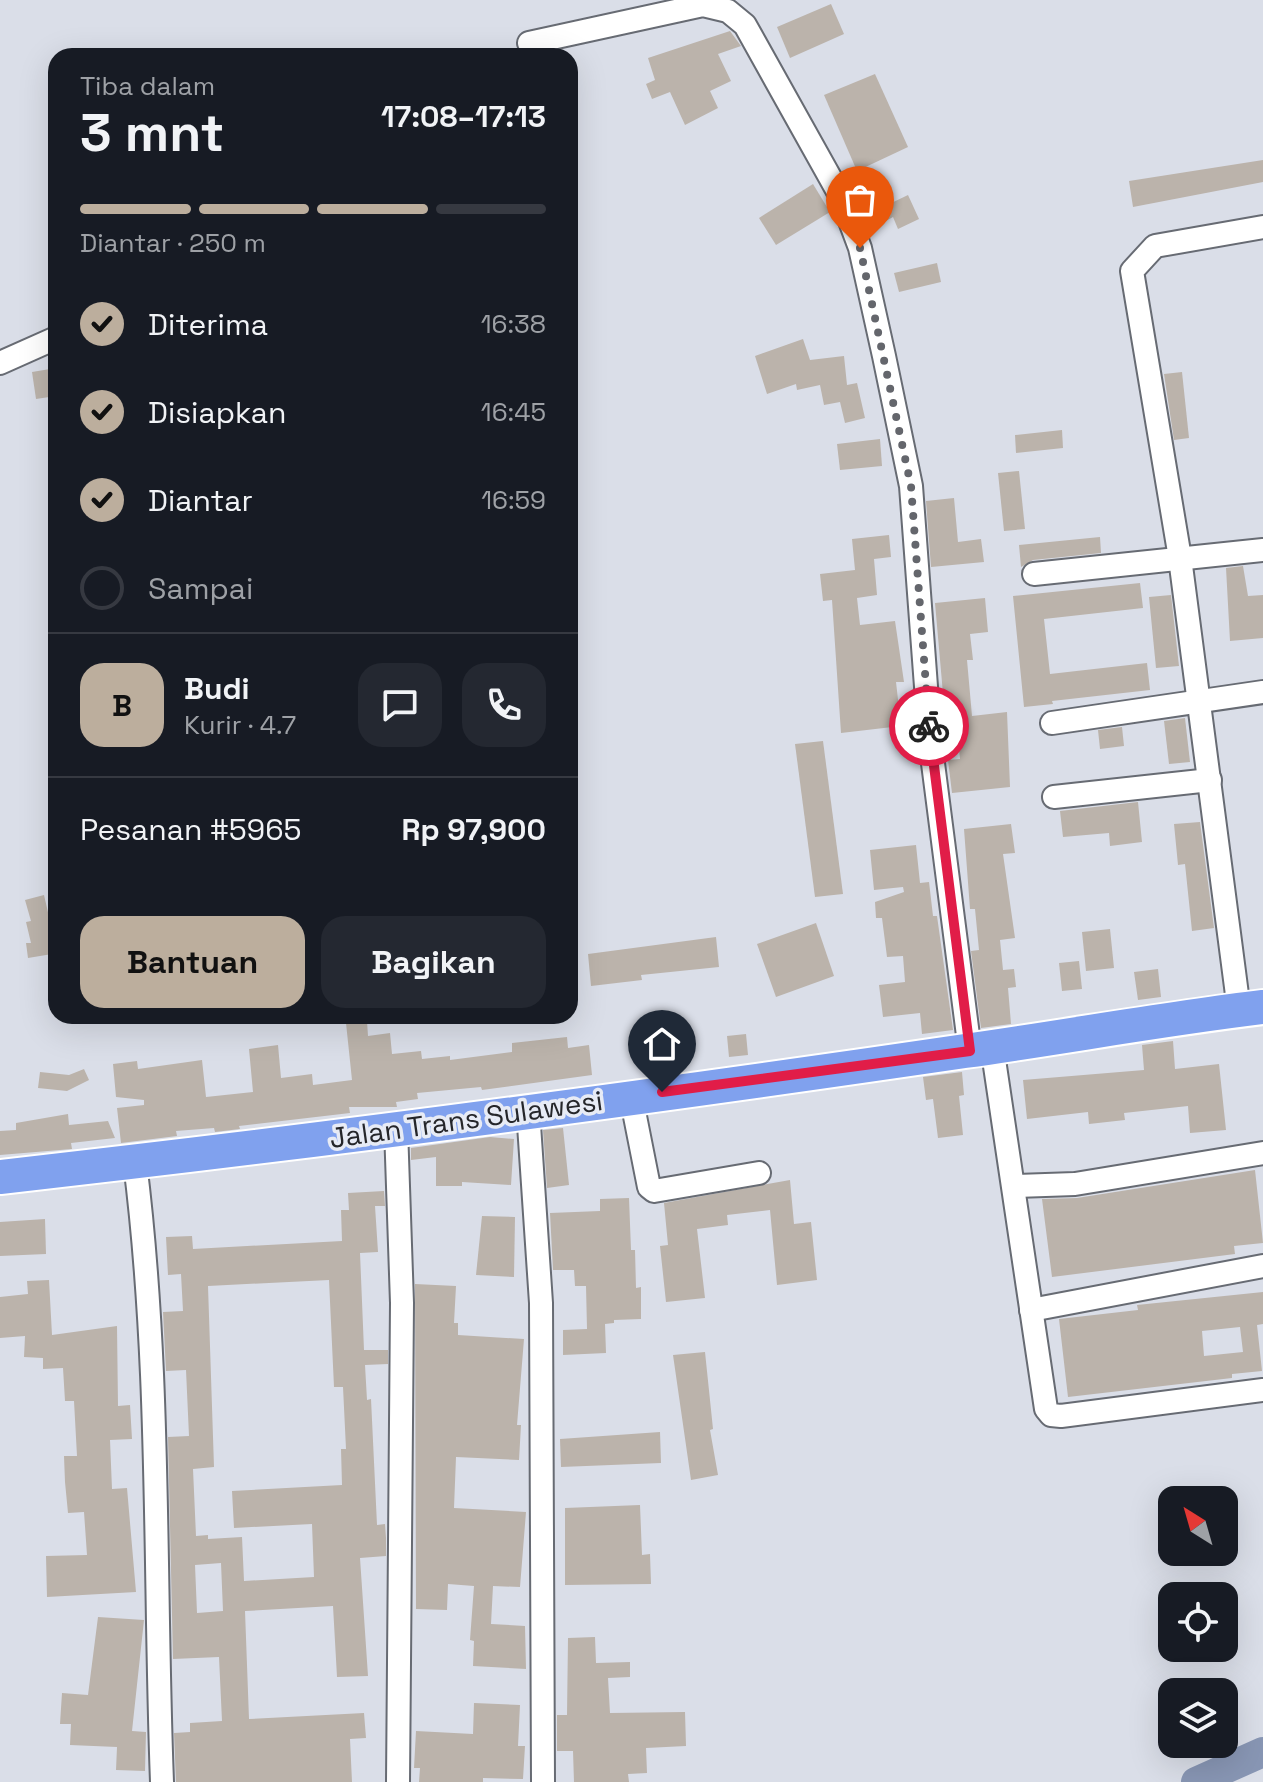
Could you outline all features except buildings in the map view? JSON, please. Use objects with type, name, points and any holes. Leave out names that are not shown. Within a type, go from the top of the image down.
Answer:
[{"type":"highway","name":"Jalan Trans Sulawesi","points":[[0,1177],[135,1163],[396,1128],[1251,1008]]},
{"type":"street","points":[[529,43],[703,5],[728,11],[745,25],[841,197],[860,248],[911,486],[930,740],[981,1048],[1015,1186],[1043,1402],[1051,1415],[1263,1390]]},
{"type":"street","points":[[1251,1008],[1210,780],[1180,558],[1132,271],[1155,246],[1263,227]]},
{"type":"street","points":[[0,363],[48,342]]},
{"type":"street","points":[[1034,574],[1263,550]]},
{"type":"street","points":[[1052,723],[1263,692]]},
{"type":"street","points":[[1054,797],[1210,780]]},
{"type":"street","points":[[631,1096],[649,1187],[654,1191],[759,1173]]},
{"type":"street","points":[[528,1110],[541,1303],[543,1782]]},
{"type":"street","points":[[396,1128],[402,1303],[398,1782]]},
{"type":"street","points":[[1015,1186],[1075,1184],[1263,1153]]},
{"type":"street","points":[[135,1163],[147,1261],[158,1535],[162,1782]]},
{"type":"street","points":[[1031,1310],[1263,1266]]},
{"type":"waterway","points":[[1196,1782],[1263,1752]]},
{"type":"way so far","points":[[860,248],[911,486],[929,726]]},
{"type":"route","points":[[662,1092],[970,1051],[929,726]]}]
